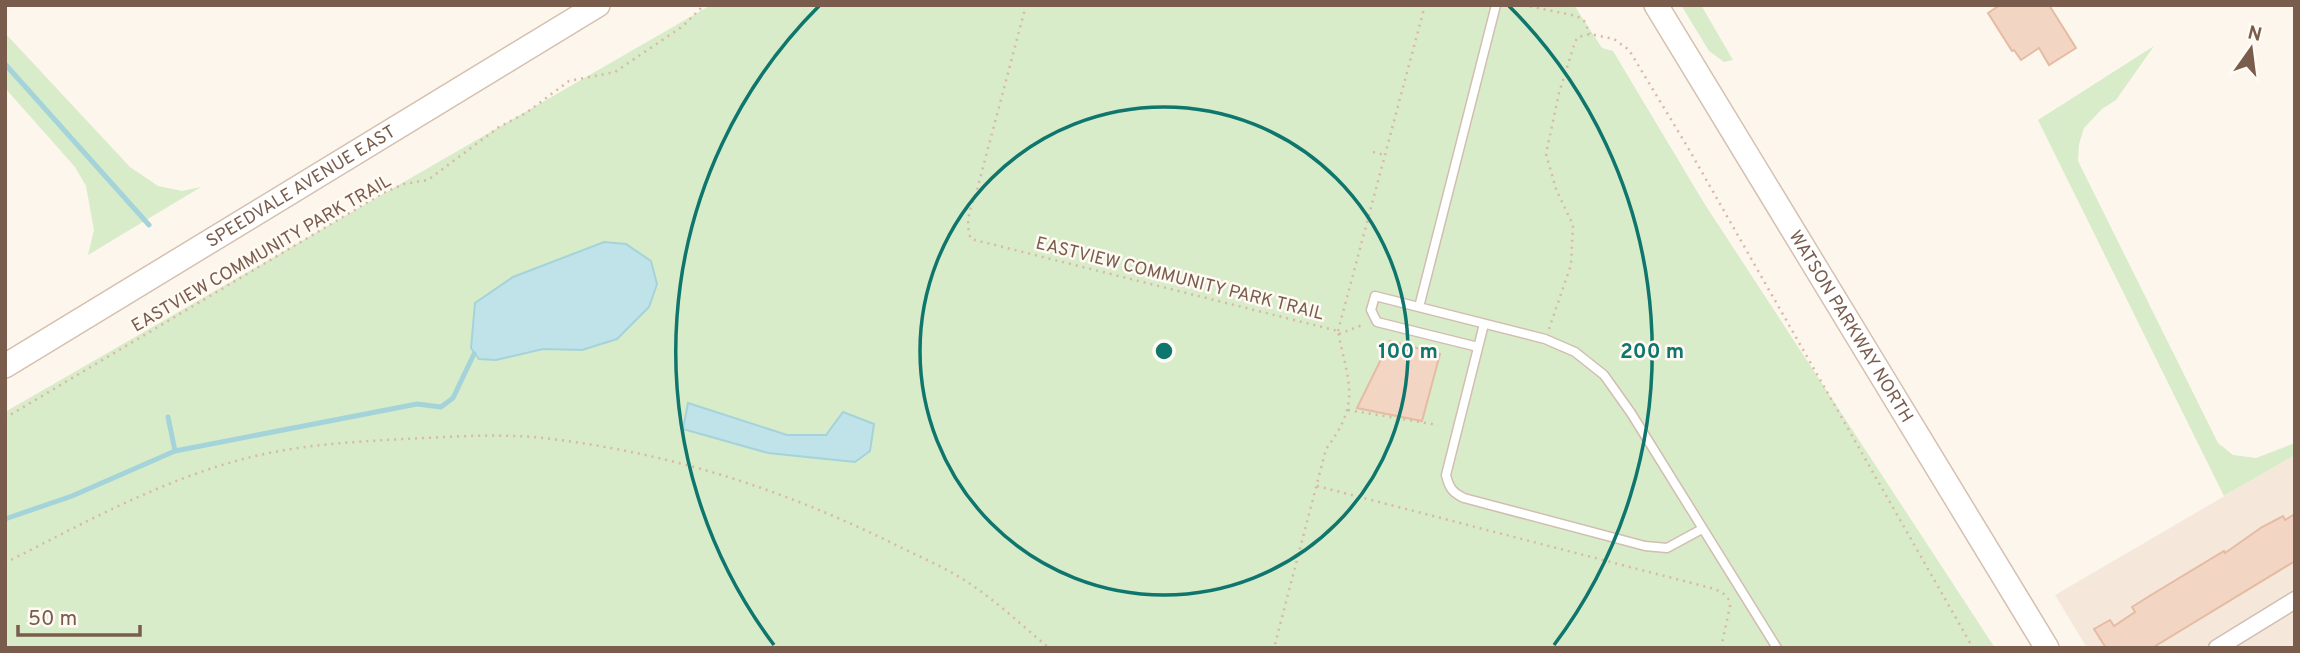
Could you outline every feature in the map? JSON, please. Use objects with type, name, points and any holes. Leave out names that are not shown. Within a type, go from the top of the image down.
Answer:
[{"type":"main road","name":"SPEEDVALE AVENUE EAST","points":[[5,366],[598,5]]},
{"type":"main road","name":"WATSON PARKWAY NORTH","points":[[1656,5],[2047,648]]},
{"type":"street","points":[[2217,648],[2295,600]]},
{"type":"lane","points":[[1419,307],[1496,5]]},
{"type":"lane","points":[[1478,347],[1375,320],[1371,310],[1375,296],[1545,339],[1576,352],[1604,375],[1631,413],[1777,648]]},
{"type":"lane","points":[[1484,324],[1446,475],[1455,494],[1645,546],[1667,548],[1702,529]]},
{"type":"path","name":"EASTVIEW COMMUNITY PARK TRAIL","points":[[5,418],[383,193],[404,184],[428,180],[499,127],[526,113],[569,81],[615,72],[683,26],[704,5]]},
{"type":"path","name":"EASTVIEW COMMUNITY PARK TRAIL","points":[[1026,5],[968,215],[967,228],[971,239],[1338,333],[1350,382],[1349,410],[1340,431],[1326,449],[1275,648]]},
{"type":"path","points":[[1338,333],[1425,5]]},
{"type":"path","points":[[1523,5],[1577,16],[1584,21],[1590,34]]},
{"type":"path","points":[[1545,339],[1571,265],[1573,225],[1556,189],[1546,154],[1559,93],[1575,42],[1578,37],[1590,34],[1614,39],[1629,50],[1687,146],[1973,648]]},
{"type":"path","points":[[1373,152],[1385,155]]},
{"type":"path","points":[[1338,333],[1375,320]]},
{"type":"path","points":[[1349,410],[1438,425]]},
{"type":"path","points":[[5,563],[108,510],[183,477],[247,458],[288,449],[344,442],[470,436],[541,438],[614,449],[706,468],[790,497],[958,576],[1049,648]]},
{"type":"path","points":[[1316,486],[1715,589],[1730,601],[1721,648]]},
{"type":"path","points":[[1730,601],[1743,594]]},
{"type":"shaded area","points":[[2295,455],[2295,648],[2087,648],[2055,595]]},
{"type":"green space","points":[[711,5],[1574,5],[1602,48],[1613,51],[1704,203],[1995,648],[5,648],[5,412]]},
{"type":"green space","points":[[1681,5],[1701,5],[1733,60],[1724,62],[1709,51]]},
{"type":"green space","points":[[5,33],[130,167],[158,186],[182,191],[201,187],[88,255],[94,230],[86,186],[75,167],[5,88]]},
{"type":"green space","points":[[2154,46],[2116,100],[2102,109],[2084,128],[2078,161],[2218,443],[2233,455],[2256,458],[2295,443],[2295,455],[2224,496],[2038,120]]},
{"type":"water","points":[[604,242],[626,244],[651,261],[657,284],[649,307],[617,339],[582,350],[543,349],[496,360],[479,359],[471,348],[475,303],[513,277]]},
{"type":"water","points":[[688,403],[787,435],[826,435],[843,412],[874,424],[870,451],[855,462],[768,453],[683,429]]},
{"type":"building","points":[[2000,5],[2049,5],[2076,48],[2049,65],[2039,48],[2021,60],[2014,50],[2012,51],[1988,13]]},
{"type":"building","points":[[1390,341],[1440,354],[1422,421],[1357,408]]},
{"type":"building","points":[[2295,514],[2295,561],[2152,648],[2106,648],[2094,629],[2110,620],[2114,626],[2135,612],[2132,607],[2151,595],[2224,551],[2225,553],[2262,527],[2283,516],[2285,520]]},
{"type":"waterway","points":[[5,64],[149,225]]},
{"type":"waterway","points":[[175,451],[417,404],[441,407],[453,398],[474,354]]},
{"type":"waterway","points":[[5,519],[72,496],[175,451],[168,417]]}]
